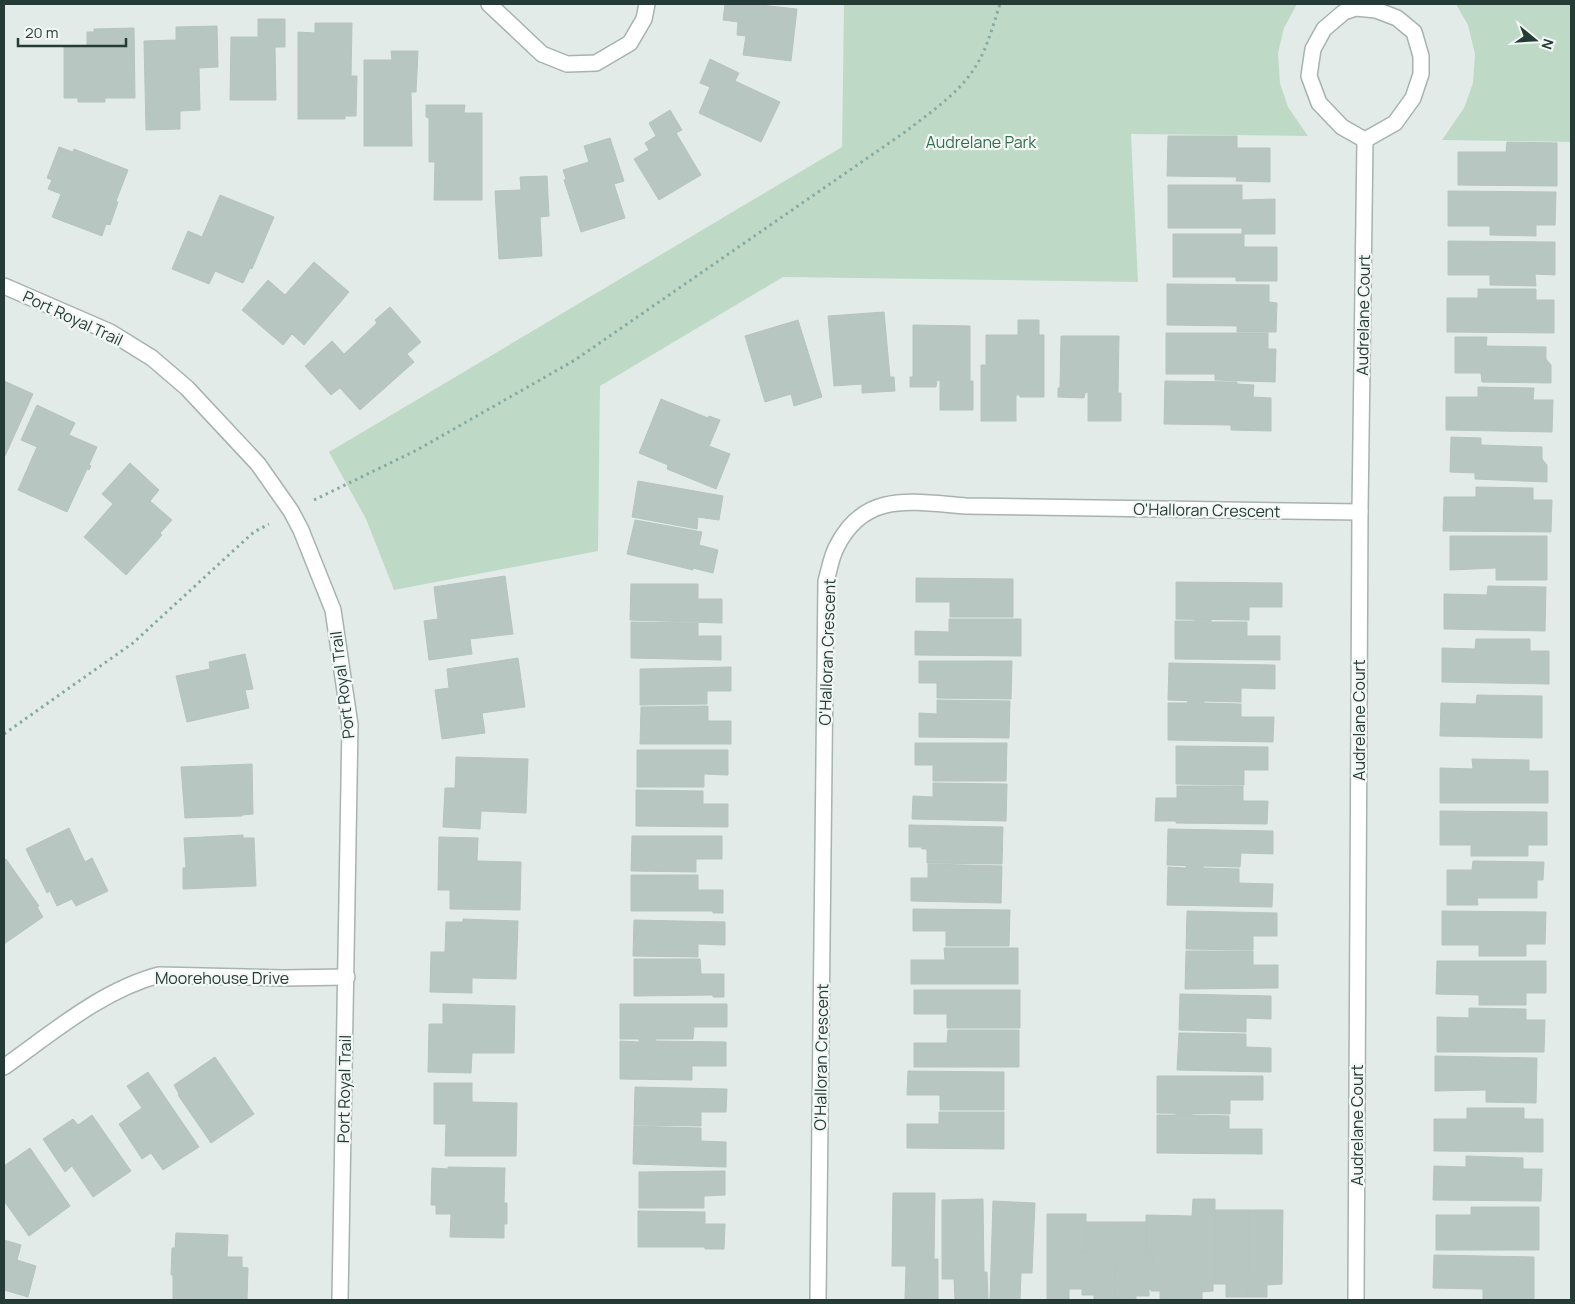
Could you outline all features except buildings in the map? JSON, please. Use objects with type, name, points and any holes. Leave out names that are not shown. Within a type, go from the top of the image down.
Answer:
[{"type":"street","points":[[489,4],[542,54],[567,64],[596,63],[630,43],[644,18],[647,4]]},
{"type":"street","points":[[1356,8],[1376,10],[1397,18],[1414,32],[1422,56],[1421,74],[1413,98],[1396,123],[1365,140],[1342,127],[1319,103],[1309,76],[1313,50],[1324,29],[1344,12],[1356,8]]},
{"type":"street","name":"Audrelane Court","points":[[1356,1300],[1360,512],[1365,140]]},
{"type":"street","name":"Port Royal Trail","points":[[4,286],[110,332],[152,358],[187,388],[258,464],[291,511],[301,530],[333,610],[350,724],[340,1300]]},
{"type":"street","name":"O'Halloran Crescent","points":[[818,1300],[826,582],[835,550],[847,529],[862,515],[879,506],[903,502],[966,506],[1360,512]]},
{"type":"street","name":"Moorehouse Drive","points":[[4,1066],[96,1002],[139,980],[159,975],[263,978],[347,977]]},
{"type":"path","points":[[4,734],[133,643],[254,532],[340,486],[417,450],[575,360],[868,159],[936,108],[974,70],[980,59],[1000,4]]},
{"type":"green space","name":"Audrelane Park","points":[[844,4],[1297,4],[1284,28],[1278,53],[1280,83],[1288,107],[1308,136],[1131,134],[1138,282],[783,277],[600,386],[598,551],[394,590],[366,519],[329,452],[842,147]]},
{"type":"green space","points":[[1456,4],[1571,4],[1571,142],[1442,140],[1464,108],[1473,83],[1475,54],[1468,25]]}]
